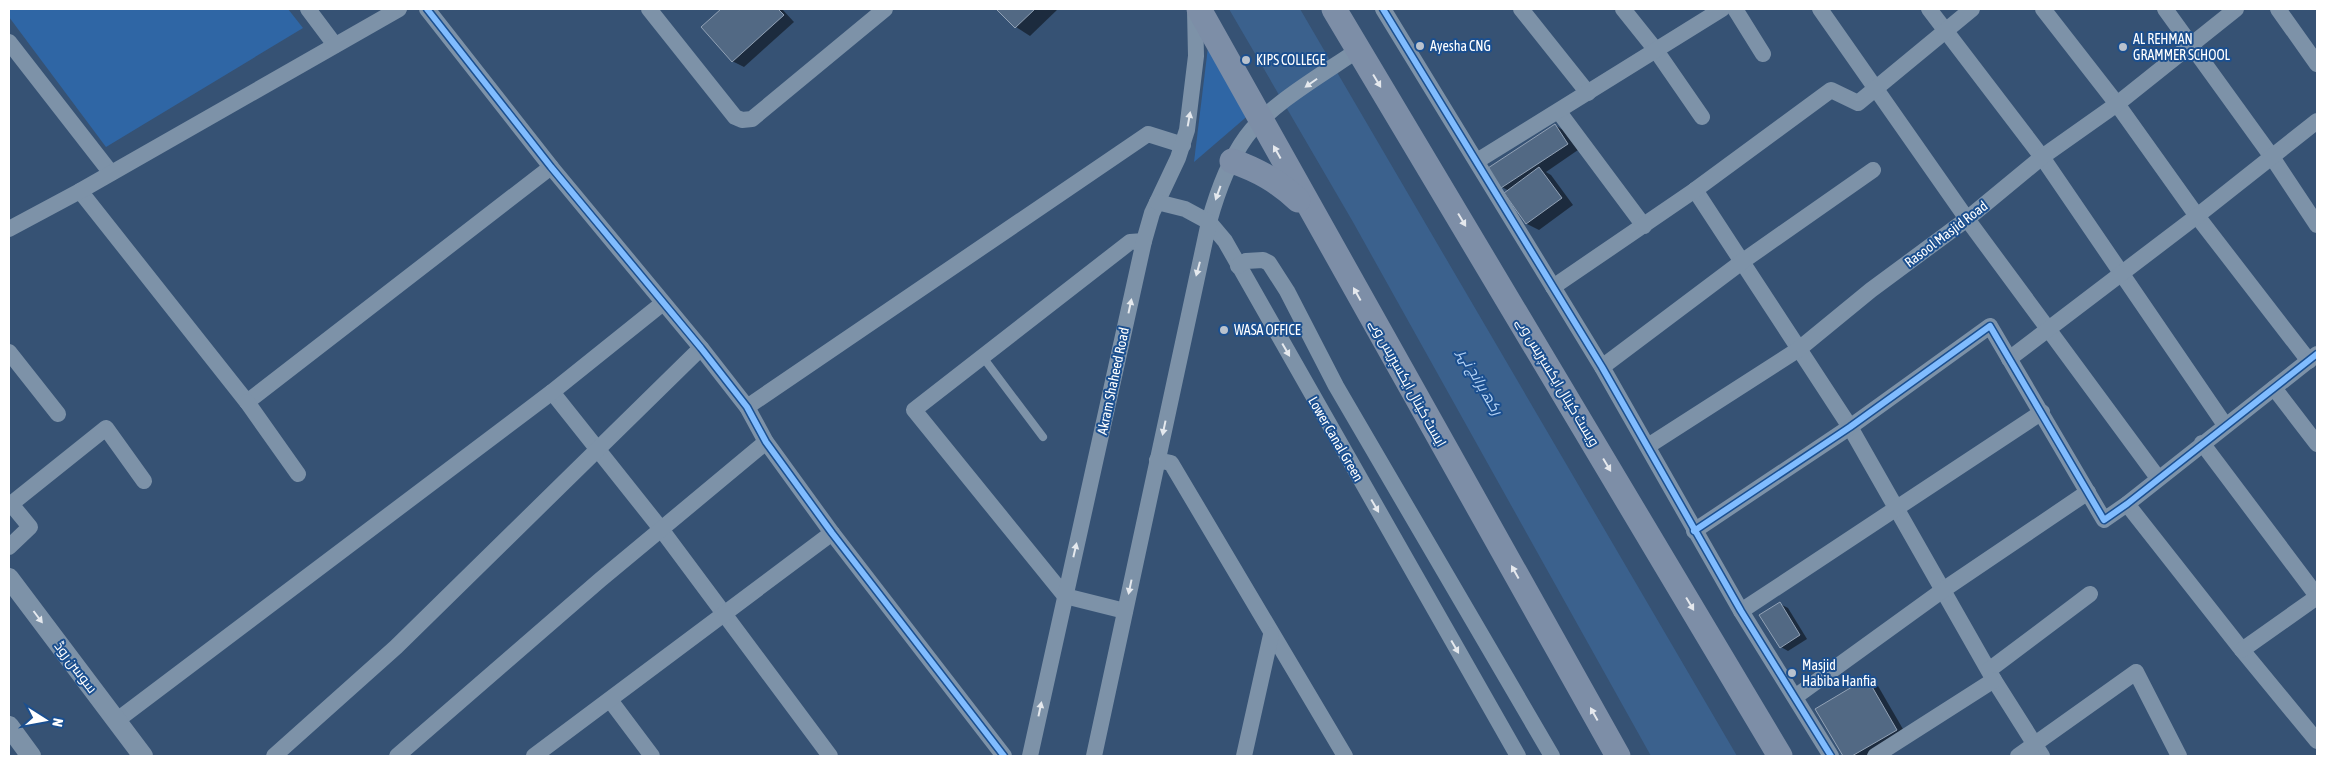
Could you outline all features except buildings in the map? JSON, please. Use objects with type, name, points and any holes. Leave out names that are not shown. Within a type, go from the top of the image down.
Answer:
[{"type":"main road","name":"ایسٹ کینال ایکسپریس وے","points":[[1198,9],[1268,114],[1334,253],[1618,756]]},
{"type":"main road","name":"ویسٹ کینال ایکسپریس وے","points":[[1334,9],[1352,54],[1460,216],[1780,756]]},
{"type":"main road","points":[[1232,161],[1257,169],[1283,186],[1309,210],[1334,253]]},
{"type":"street","points":[[308,9],[335,45]]},
{"type":"street","points":[[9,229],[80,191],[398,9]]},
{"type":"street","points":[[427,9],[551,167],[701,348],[747,407],[766,442],[832,533],[1004,756]]},
{"type":"street","points":[[649,9],[735,117],[742,120],[752,119],[886,9]]},
{"type":"street","name":"Akram Shaheed Road","points":[[1030,756],[1144,241],[1157,202],[1183,145],[1190,114],[1196,56],[1196,14],[1194,9]]},
{"type":"street","points":[[1521,9],[1588,92]]},
{"type":"street","points":[[1622,9],[1655,49],[1702,116]]},
{"type":"street","points":[[1477,161],[1559,112],[1655,49],[1722,9]]},
{"type":"street","points":[[1735,9],[1764,54]]},
{"type":"street","points":[[1820,9],[1967,219],[2158,478]]},
{"type":"street","points":[[1928,9],[2042,157],[2225,425]]},
{"type":"street","points":[[1552,286],[1696,190],[1831,90],[1858,103],[1972,9]]},
{"type":"street","points":[[1694,532],[1850,427],[1990,326],[2104,520],[2127,504],[2313,357],[2197,216],[2117,104],[2043,9]]},
{"type":"street","points":[[2165,9],[2272,157],[2317,225]]},
{"type":"street","name":"Rasool Masjid Road","points":[[1648,446],[1799,349],[1871,290],[1967,219],[2042,157],[2117,104],[2236,9]]},
{"type":"street","points":[[2278,9],[2317,64]]},
{"type":"street","points":[[1387,11],[1602,367],[1648,446],[1694,532],[1830,756]]},
{"type":"street","points":[[9,42],[111,173]]},
{"type":"street","points":[[1094,756],[1209,222],[1223,179],[1246,138],[1268,114],[1352,54]]},
{"type":"street","points":[[1559,112],[1644,226]]},
{"type":"street","points":[[2009,359],[2197,216],[2317,121]]},
{"type":"street","points":[[747,407],[1148,134],[1183,145]]},
{"type":"street","points":[[247,402],[551,167]]},
{"type":"street","points":[[1602,367],[1743,261],[1874,170]]},
{"type":"street","points":[[1696,190],[1850,427],[1992,675],[2039,750]]},
{"type":"street","points":[[80,191],[247,402],[298,474]]},
{"type":"street","points":[[1157,202],[1185,209],[1209,222]]},
{"type":"street","name":"Lower Canal Green","points":[[1209,222],[1225,241],[1518,756]]},
{"type":"street","points":[[1125,611],[1065,596],[914,410],[1130,242],[1144,241]]},
{"type":"street","points":[[1238,266],[1246,261],[1263,260],[1268,263],[1287,291],[1336,386],[1552,756]]},
{"type":"street","points":[[116,721],[552,392],[662,303]]},
{"type":"street","points":[[274,756],[396,646],[701,348]]},
{"type":"street","points":[[9,352],[58,414]]},
{"type":"street","points":[[2274,388],[2317,444]]},
{"type":"street","points":[[552,392],[599,448],[661,529],[830,756]]},
{"type":"street","points":[[1741,611],[2042,412]]},
{"type":"street","points":[[9,547],[30,527],[11,504],[106,428],[144,481]]},
{"type":"street","points":[[397,756],[661,529],[766,442]]},
{"type":"street","points":[[2202,443],[2317,596],[2242,650]]},
{"type":"street","points":[[1158,460],[1171,463],[1271,635],[1345,756]]},
{"type":"street","points":[[1795,697],[1943,590],[2088,492]]},
{"type":"street","points":[[2127,504],[2242,650],[2317,741]]},
{"type":"street","points":[[534,756],[832,533]]},
{"type":"street","name":"سوسن روڈ","points":[[9,578],[143,756]]},
{"type":"street","points":[[1875,756],[1992,675],[2090,594]]},
{"type":"street","points":[[1244,756],[1271,635]]},
{"type":"street","points":[[2018,756],[2039,750],[2136,672],[2179,756]]},
{"type":"street","points":[[610,700],[652,756]]},
{"type":"street","points":[[9,726],[31,756]]},
{"type":"lane","points":[[982,356],[1043,437]]},
{"type":"shaded area","points":[[9,9],[288,9],[303,28],[106,147],[9,17]]},
{"type":"shaded area","points":[[1208,47],[1251,113],[1194,162]]},
{"type":"water","name":"رکھ برانچ نہر","points":[[1229,9],[1300,9],[1737,756],[1651,756],[1353,222]]},
{"type":"cycle path","points":[[427,9],[551,167],[701,348],[747,407],[766,442],[832,533],[1004,756]]},
{"type":"cycle path","points":[[1383,9],[1602,367],[1741,611],[1831,756]]},
{"type":"cycle path","points":[[1694,531],[1850,427],[1990,326],[2104,520],[2127,504],[2317,354]]},
{"type":"place","name":"Ayesha CNG","points":[[1420,46]]},
{"type":"place","name":"AL REHMAN GRAMMER SCHOOL","points":[[2123,47]]},
{"type":"place","name":"KIPS COLLEGE","points":[[1246,60]]},
{"type":"place","name":"WASA OFFICE","points":[[1224,330]]},
{"type":"place","name":"Masjid Habiba Hanfia","points":[[1792,673]]}]
